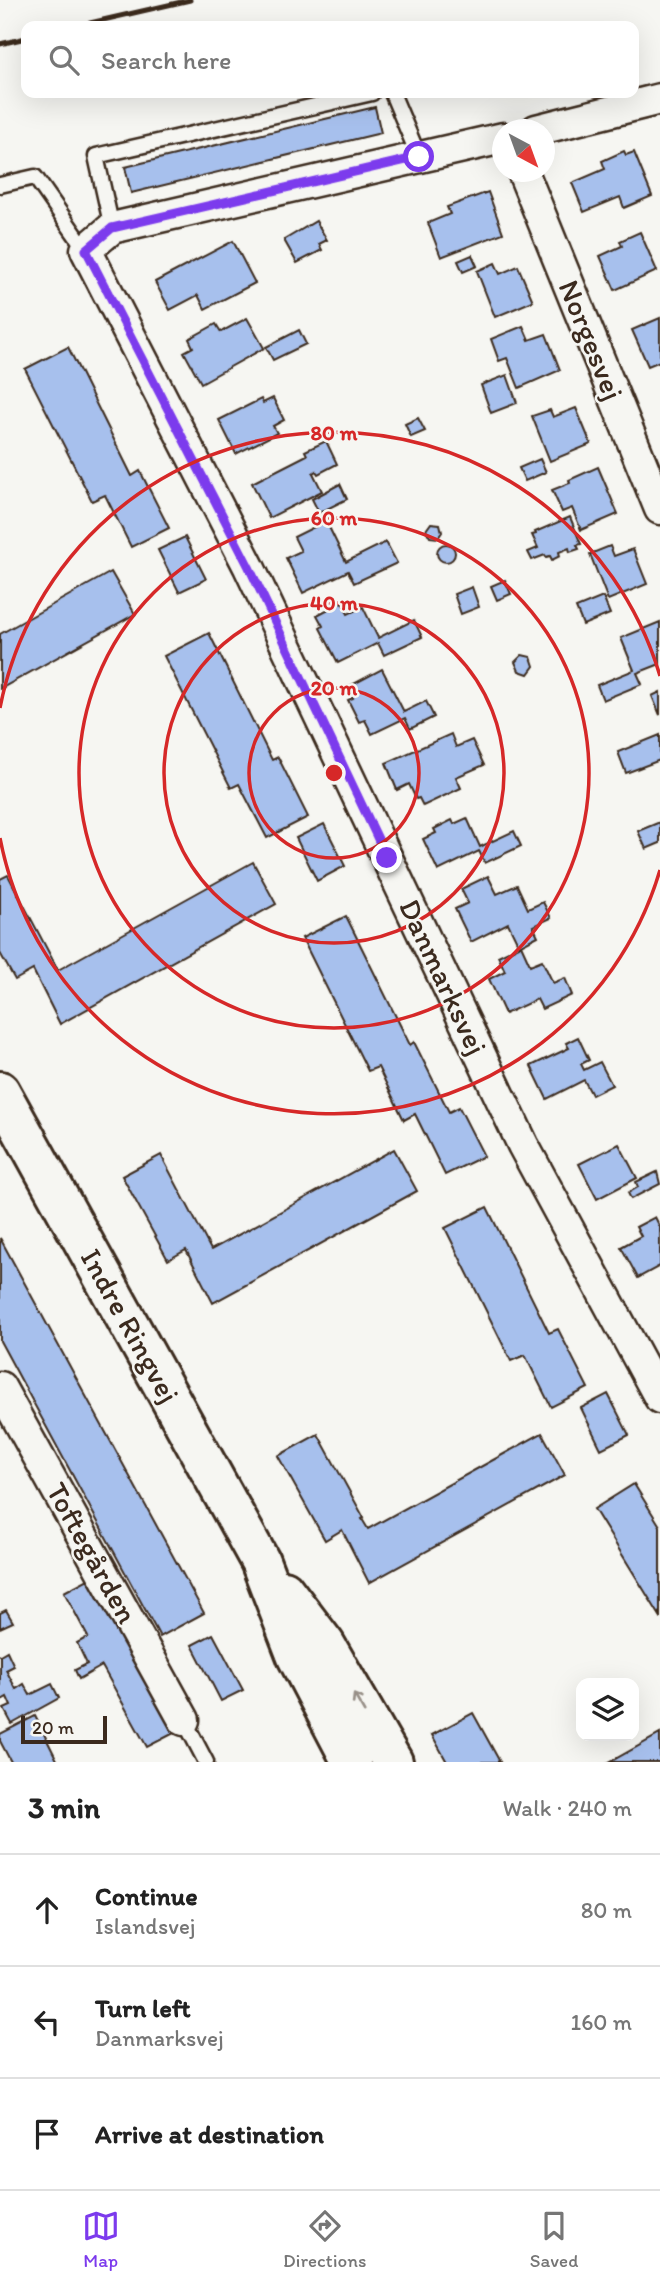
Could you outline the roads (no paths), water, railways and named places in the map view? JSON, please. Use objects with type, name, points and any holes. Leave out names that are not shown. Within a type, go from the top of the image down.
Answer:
[{"type":"main road","name":"Indre Ringvej","points":[[0,1091],[260,1561],[297,1657],[352,1762]]},
{"type":"main road","name":"Indre Ringvej","points":[[260,1561],[325,1644],[393,1762]]},
{"type":"street","points":[[555,125],[660,99]]},
{"type":"street","points":[[86,250],[112,228],[492,140]]},
{"type":"street","name":"Norgesvej","points":[[527,182],[660,509]]},
{"type":"street","name":"Danmarksvej","points":[[86,250],[249,567],[523,1145],[660,1398]]},
{"type":"street","name":"Toftegården","points":[[0,1387],[184,1720]]},
{"type":"lane","points":[[112,228],[96,156],[350,98]]},
{"type":"lane","points":[[394,98],[419,157]]},
{"type":"lane","points":[[0,185],[34,177],[86,250]]},
{"type":"lane","points":[[184,1720],[206,1762]]},
{"type":"railway","points":[[99,21],[190,0]]},
{"type":"railway","points":[[0,44],[21,39]]}]
